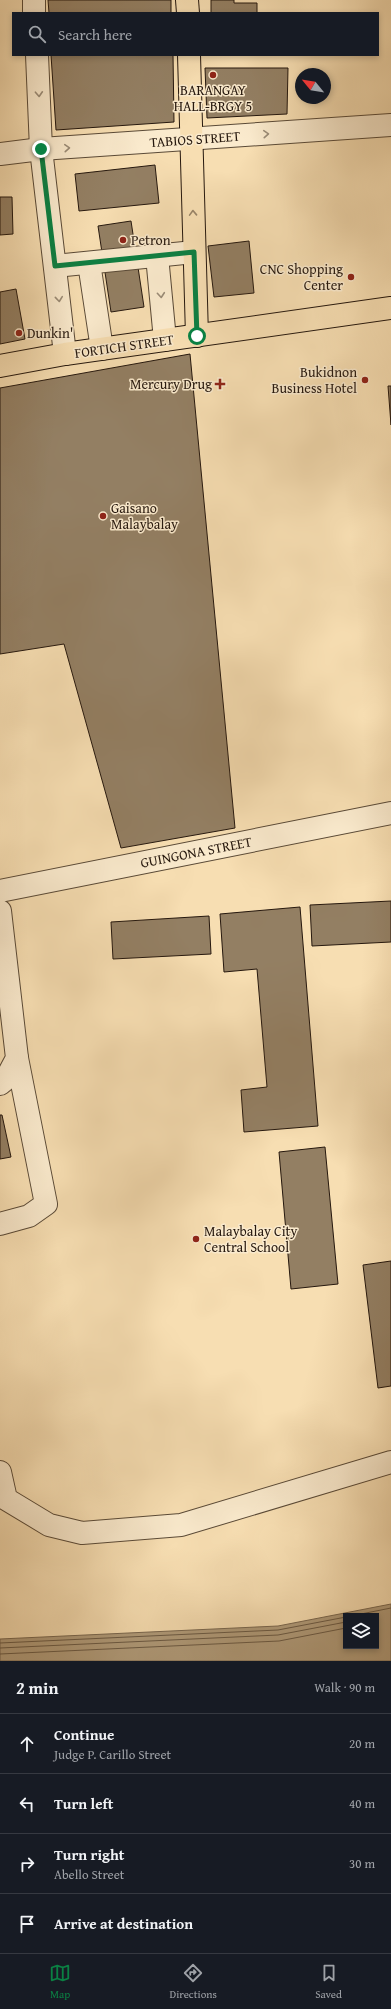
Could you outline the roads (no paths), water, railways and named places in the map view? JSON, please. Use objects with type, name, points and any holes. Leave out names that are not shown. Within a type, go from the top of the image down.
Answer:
[{"type":"main road","points":[[187,0],[188,12]]},
{"type":"main road","points":[[189,56],[197,336]]},
{"type":"main road","name":"FORTICH STREET","points":[[0,366],[65,354],[391,308]]},
{"type":"street","points":[[34,0],[34,12]]},
{"type":"street","points":[[36,56],[41,149],[65,354]]},
{"type":"street","name":"TABIOS STREET","points":[[0,154],[41,149],[391,125]]},
{"type":"street","points":[[55,266],[194,252]]},
{"type":"street","points":[[157,256],[165,340]]},
{"type":"street","points":[[89,263],[102,349]]},
{"type":"street","name":"GUINGONA STREET","points":[[0,891],[391,813]]},
{"type":"street","points":[[0,910],[17,1058],[46,1204],[29,1216],[0,1224]]},
{"type":"street","points":[[0,1084],[6,1079],[17,1058]]},
{"type":"street","points":[[0,1472],[6,1499],[49,1525],[82,1533],[181,1524],[391,1462]]},
{"type":"water","points":[[391,1604],[391,1661],[0,1661],[0,1639],[278,1626],[343,1613],[343,1649],[379,1649],[379,1613],[345,1613]]},
{"type":"place","name":"BARANGAY HALL-BRGY 5","points":[[213,75]]},
{"type":"place","name":"Petron","points":[[123,240]]},
{"type":"place","name":"CNC Shopping Center","points":[[351,277]]},
{"type":"place","name":"Dunkin'","points":[[19,333]]},
{"type":"place","name":"Bukidnon Business Hotel","points":[[365,380]]},
{"type":"place","name":"Mercury Drug","points":[[220,384]]},
{"type":"place","name":"Gaisano Malaybalay","points":[[103,516]]},
{"type":"place","name":"Malaybalay City Central School","points":[[196,1239]]}]
